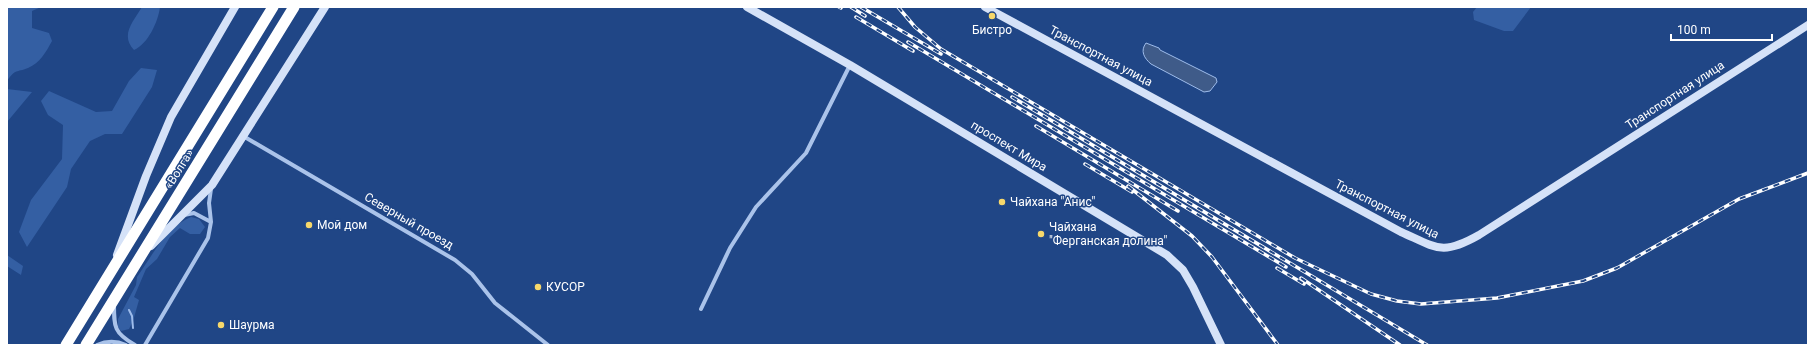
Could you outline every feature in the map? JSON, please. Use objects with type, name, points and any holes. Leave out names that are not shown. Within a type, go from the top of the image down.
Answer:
[{"type":"highway","name":"«Волга»","points":[[66,345],[273,7]]},
{"type":"highway","name":"«Волга»","points":[[86,345],[294,7]]},
{"type":"street","points":[[111,272],[146,176],[171,117],[235,7]]},
{"type":"street","points":[[137,261],[212,185],[325,7]]},
{"type":"street","name":"проспект Мира","points":[[746,7],[850,65],[1167,255],[1183,270],[1193,286],[1221,345]]},
{"type":"street","name":"Транспортная улица","points":[[985,7],[1394,228],[1437,248],[1453,248],[1479,235],[1808,25]]},
{"type":"street","points":[[701,309],[730,248],[756,207],[806,153],[850,65]]},
{"type":"street","name":"Северный проезд","points":[[244,136],[455,260],[472,274],[495,303],[548,345]]},
{"type":"street","points":[[145,345],[208,238],[211,222],[209,203],[212,185]]},
{"type":"street","points":[[178,218],[194,213],[211,222]]},
{"type":"street","points":[[114,298],[114,325],[122,336],[135,345]]},
{"type":"street","points":[[97,345],[110,342],[117,342],[126,345]]},
{"type":"shaded area","points":[[7,7],[41,7],[32,11],[32,28],[49,33],[52,41],[45,53],[36,63],[28,68],[14,72],[7,81]]},
{"type":"shaded area","points":[[142,7],[160,7],[152,32],[144,43],[134,50],[128,39],[129,28]]},
{"type":"shaded area","points":[[1477,7],[1531,7],[1513,31],[1504,31],[1474,20],[1473,12]]},
{"type":"shaded area","points":[[1146,43],[1159,48],[1160,50],[1216,78],[1217,82],[1210,91],[1204,92],[1151,64],[1146,59],[1143,52]]},
{"type":"shaded area","points":[[141,68],[157,70],[152,87],[122,134],[105,134],[90,141],[71,169],[67,187],[27,247],[19,232],[31,200],[62,159],[63,125],[48,115],[41,101],[49,91],[96,112],[112,111],[129,81]]},
{"type":"shaded area","points":[[7,89],[32,92],[7,122]]},
{"type":"shaded area","points":[[191,217],[199,219],[205,227],[200,234],[190,234],[180,228],[170,237],[157,259],[146,269],[134,297],[139,300],[133,321],[129,329],[121,331],[118,327],[118,319],[136,285],[137,277],[154,251],[167,235],[182,222]]},
{"type":"shaded area","points":[[7,255],[23,266],[21,275],[7,266]]},
{"type":"waterway","points":[[129,310],[132,316],[133,328]]},
{"type":"railway","points":[[851,7],[865,16]]},
{"type":"railway","points":[[861,7],[941,54]]},
{"type":"railway","points":[[898,7],[915,27],[941,49],[1295,258],[1371,294],[1397,301],[1421,304],[1497,298],[1583,281],[1617,268],[1739,199],[1808,173]]},
{"type":"railway","points":[[856,17],[913,51]]},
{"type":"railway","points":[[908,42],[1286,267]]},
{"type":"railway","points":[[1012,97],[1427,345]]},
{"type":"railway","points":[[1036,126],[1178,211]]},
{"type":"railway","points":[[1085,164],[1132,192]]},
{"type":"railway","points":[[1128,186],[1192,236],[1212,257],[1278,345]]},
{"type":"railway","points":[[1277,268],[1304,284]]},
{"type":"railway","points":[[1301,278],[1400,345]]},
{"type":"place","name":"Бистро","points":[[992,16]]},
{"type":"place","name":"Чайхана \"Анис\"","points":[[1002,202]]},
{"type":"place","name":"Мой дом","points":[[309,225]]},
{"type":"place","name":"Чайхана \"Ферганская долина\"","points":[[1041,234]]},
{"type":"place","name":"КУСОР","points":[[538,287]]},
{"type":"place","name":"Шаурма","points":[[221,325]]}]
